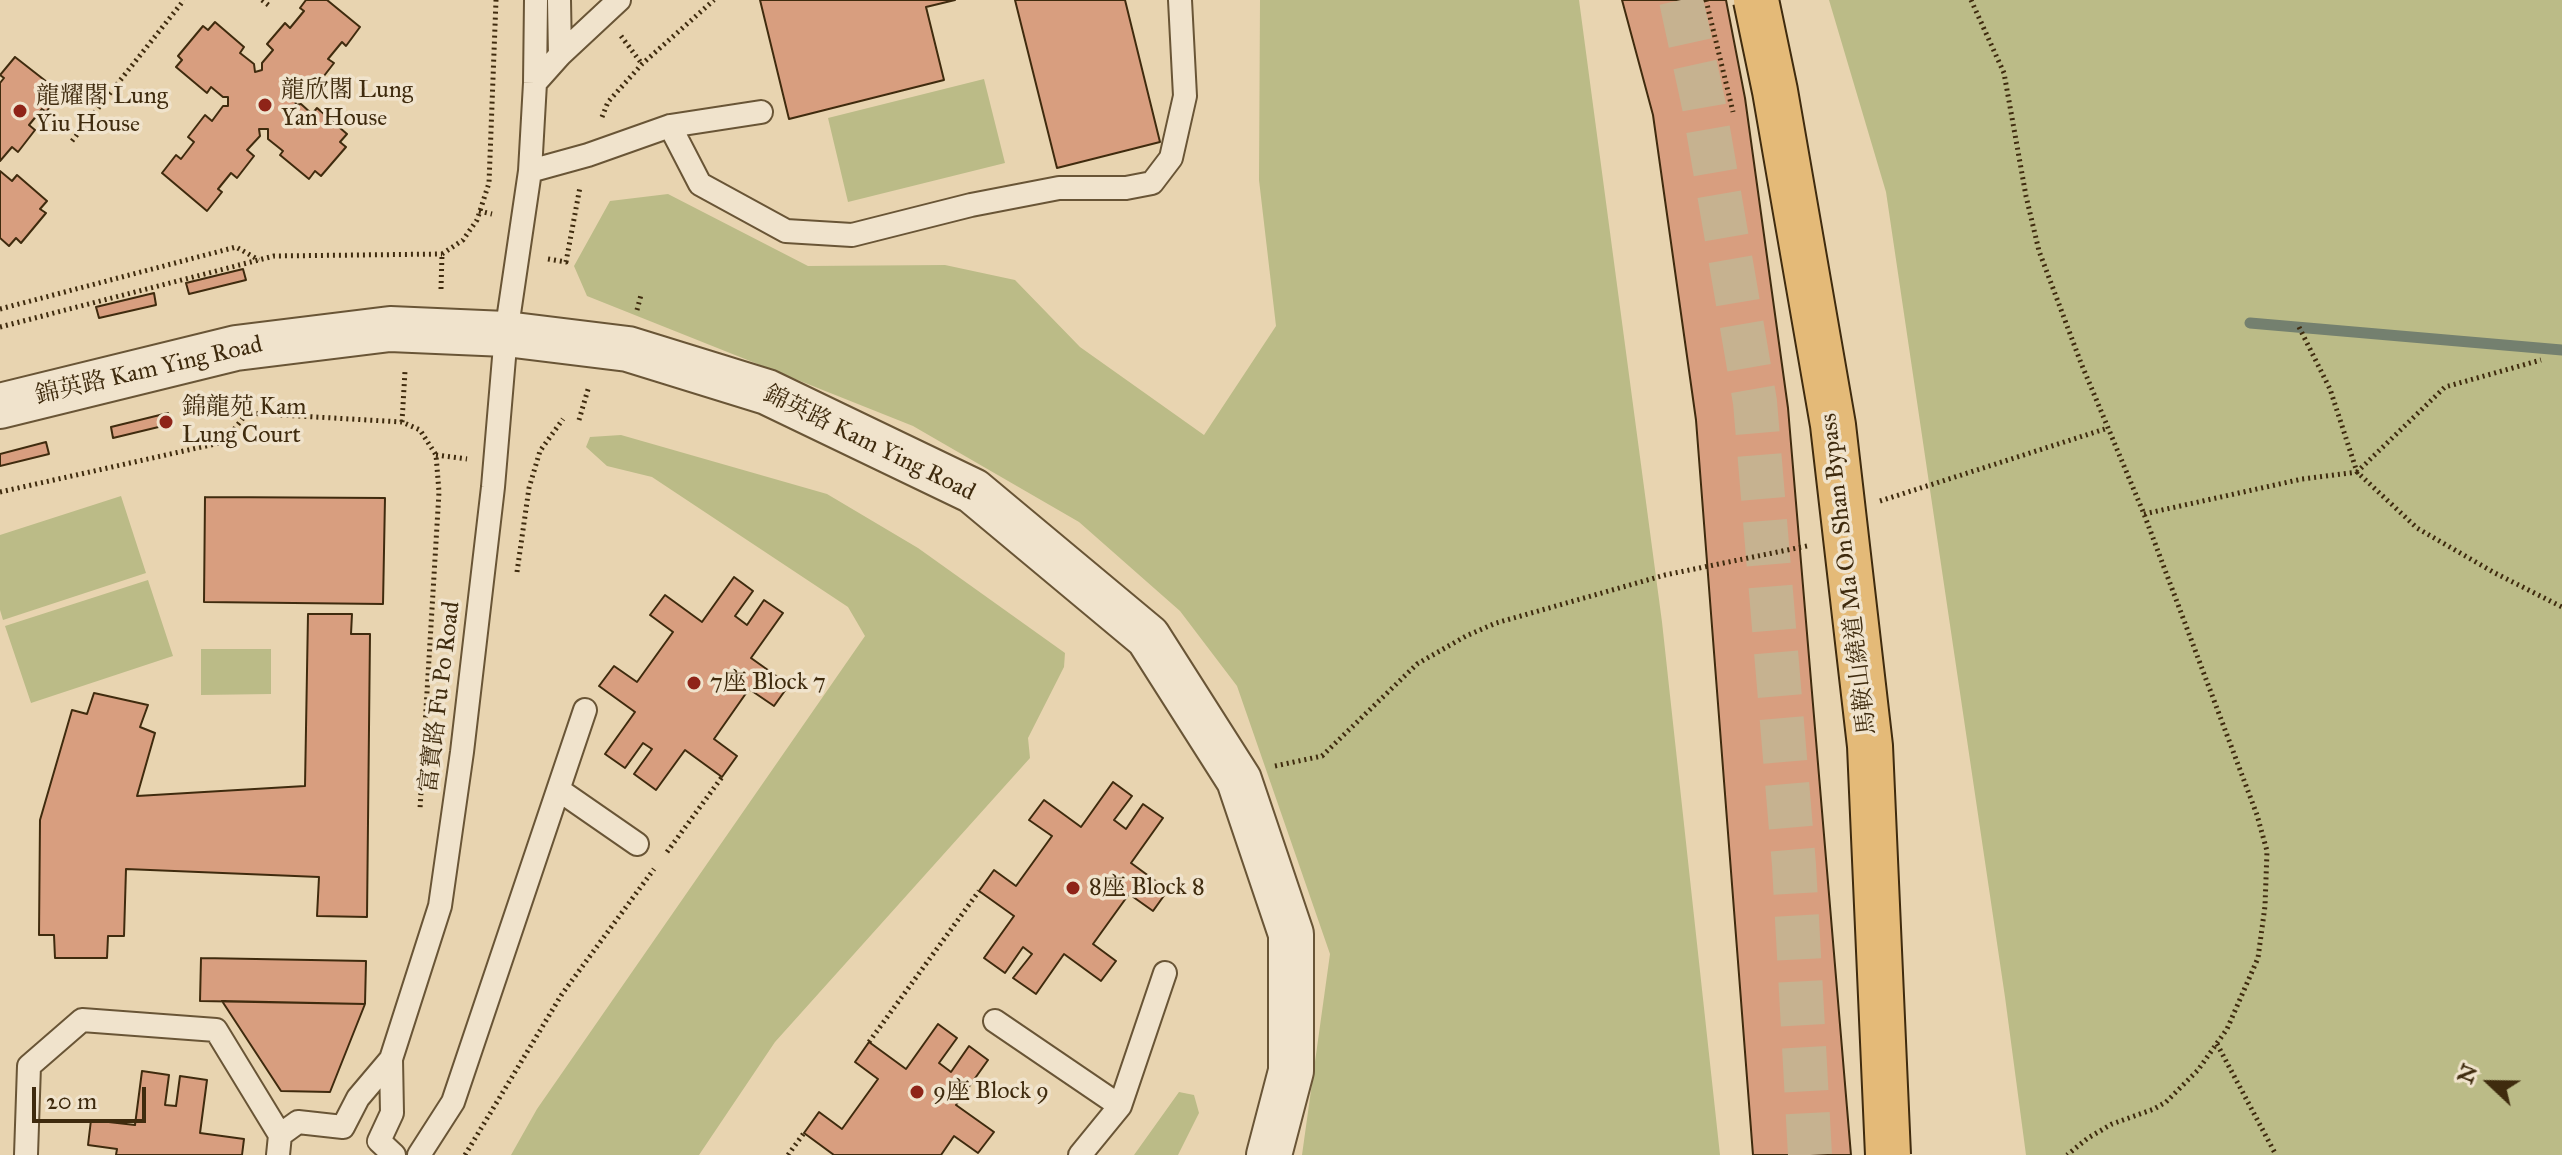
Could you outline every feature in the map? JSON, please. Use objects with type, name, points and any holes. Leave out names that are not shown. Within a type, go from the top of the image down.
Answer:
[{"type":"main road","name":"馬鞍山繞道 Ma On Shan Bypass","points":[[1756,0],[1775,91],[1833,425],[1870,746],[1888,1155]]},
{"type":"street","name":"錦英路 Kam Ying Road","points":[[0,406],[236,348],[390,329],[506,334],[628,349],[767,392],[973,491],[1148,637],[1239,780],[1291,934],[1291,1071],[1269,1155]]},
{"type":"lane","name":"富寶路 Fu Po Road","points":[[386,1148],[392,1113],[391,1059],[440,906],[462,752],[493,487],[506,334],[530,171],[536,0]]},
{"type":"lane","points":[[559,0],[560,55]]},
{"type":"lane","points":[[535,83],[619,0]]},
{"type":"lane","points":[[670,126],[700,184],[786,231],[852,235],[971,205],[1059,188],[1126,188],[1152,183],[1171,158],[1185,96],[1180,0]]},
{"type":"lane","points":[[530,171],[588,155],[670,126],[761,112]]},
{"type":"lane","points":[[419,1155],[453,1102],[585,710]]},
{"type":"lane","points":[[559,790],[637,844]]},
{"type":"lane","points":[[1080,1155],[1120,1106],[1165,973]]},
{"type":"lane","points":[[26,1155],[29,1066],[82,1020],[216,1030],[279,1145],[298,1122],[343,1127],[386,1148]]},
{"type":"lane","points":[[995,1021],[1120,1106]]},
{"type":"lane","name":"富寶路 Fu Po Road","points":[[343,1127],[358,1098],[391,1059]]},
{"type":"path","points":[[72,141],[184,0]]},
{"type":"path","points":[[262,0],[271,7]]},
{"type":"path","points":[[0,327],[274,256],[442,254],[463,240],[477,220],[489,183],[496,0]]},
{"type":"path","points":[[1706,0],[1735,118]]},
{"type":"path","points":[[1971,0],[2004,73],[2039,251],[2144,514],[2257,815],[2267,851],[2265,906],[2258,958],[2238,1008],[2217,1044],[2198,1070],[2166,1102],[2112,1124],[2067,1155]]},
{"type":"path","points":[[0,309],[236,247],[259,260]]},
{"type":"path","points":[[2299,327],[2330,389],[2357,472],[2417,528],[2562,607]]},
{"type":"path","points":[[2144,514],[2302,479],[2357,472],[2445,387],[2541,360]]},
{"type":"path","name":"富寶路 Fu Po Road","points":[[0,492],[224,442],[247,413],[402,422],[420,430],[436,455],[439,492],[419,824]]},
{"type":"path","points":[[1876,502],[2108,428]]},
{"type":"path","points":[[1275,766],[1322,756],[1417,664],[1466,636],[1496,623],[1665,575],[1808,546],[1807,533]]},
{"type":"path","points":[[666,853],[722,777]]},
{"type":"path","points":[[465,1155],[562,994],[656,866]]},
{"type":"path","points":[[869,1042],[979,891]]},
{"type":"path","points":[[2217,1044],[2276,1155]]},
{"type":"path","points":[[788,1155],[804,1133]]},
{"type":"green space","points":[[1260,0],[1579,0],[1662,622],[1720,1155],[1302,1155],[1330,954],[1237,686],[1180,611],[1079,522],[913,426],[587,296],[574,266],[610,201],[668,194],[808,266],[945,265],[1015,280],[1080,347],[1204,435],[1276,326],[1259,180]]},
{"type":"green space","points":[[1829,0],[2562,0],[2562,1155],[2026,1155],[1886,192]]},
{"type":"green space","points":[[984,79],[1005,163],[848,202],[828,118]]},
{"type":"green space","points":[[621,435],[827,494],[918,548],[1065,653],[1064,667],[1028,738],[1030,758],[775,1042],[699,1155],[511,1155],[537,1109],[865,636],[848,607],[652,477],[607,466],[586,447],[590,437]]},
{"type":"green space","points":[[121,496],[146,573],[3,620],[0,610],[0,535]]},
{"type":"green space","points":[[148,580],[173,656],[31,703],[5,626]]},
{"type":"green space","points":[[201,649],[271,649],[271,694],[201,695]]},
{"type":"green space","points":[[1179,1092],[1194,1095],[1199,1113],[1178,1155],[1134,1155]]},
{"type":"building","name":"龍欣閣 Lung Yan House","points":[[306,0],[327,0],[360,27],[346,46],[342,42],[328,59],[334,63],[317,85],[311,80],[300,95],[294,95],[296,105],[301,104],[312,114],[317,108],[347,134],[340,142],[346,147],[321,176],[315,171],[309,179],[280,155],[283,151],[268,139],[268,129],[259,129],[260,136],[247,150],[254,156],[237,178],[231,173],[218,189],[222,192],[207,211],[162,173],[176,155],[181,159],[194,142],[188,137],[205,115],[212,121],[223,106],[228,106],[228,97],[223,97],[211,87],[207,93],[176,67],[182,60],[178,56],[203,26],[208,30],[215,22],[244,47],[240,53],[254,64],[255,72],[262,70],[262,63],[273,50],[267,44],[285,23],[290,28],[304,11],[300,8]]},
{"type":"building","points":[[760,0],[955,0],[926,7],[944,80],[789,119]]},
{"type":"building","points":[[1015,0],[1125,0],[1160,142],[1057,168]]},
{"type":"building","points":[[1622,0],[1726,0],[1745,98],[1788,408],[1851,1155],[1753,1155],[1696,420],[1653,115]]},
{"type":"building","name":"龍耀閣 Lung Yiu House","points":[[15,57],[61,93],[46,112],[42,109],[29,125],[35,130],[18,152],[12,147],[0,161],[0,83],[4,78],[0,75]]},
{"type":"building","name":"龍耀閣 Lung Yiu House","points":[[0,171],[12,181],[17,175],[47,201],[40,209],[46,213],[21,243],[16,238],[9,246],[0,238]]},
{"type":"building","points":[[243,269],[246,280],[189,294],[186,283]]},
{"type":"building","points":[[154,293],[156,305],[99,318],[96,307]]},
{"type":"building","points":[[168,413],[171,424],[113,438],[111,427]]},
{"type":"building","points":[[46,442],[49,454],[0,466],[0,454]]},
{"type":"building","points":[[205,497],[385,498],[383,604],[204,602]]},
{"type":"building","name":"7座 Block 7","points":[[734,577],[753,591],[735,616],[747,625],[764,600],[783,613],[751,658],[789,685],[774,706],[749,689],[714,739],[737,756],[722,777],[685,750],[656,790],[634,774],[652,749],[643,743],[625,768],[605,754],[635,712],[599,686],[614,666],[637,682],[673,632],[650,615],[665,595],[702,622]]},
{"type":"building","points":[[308,614],[352,614],[351,634],[370,634],[367,917],[317,916],[319,877],[126,869],[124,936],[108,936],[107,958],[55,958],[54,935],[39,935],[40,820],[72,710],[87,714],[94,693],[148,705],[140,727],[155,733],[137,796],[305,786]]},
{"type":"building","name":"8座 Block 8","points":[[1113,782],[1132,796],[1114,820],[1126,829],[1143,804],[1163,818],[1131,863],[1168,890],[1153,911],[1129,894],[1093,944],[1116,961],[1101,981],[1064,954],[1036,994],[1013,978],[1032,954],[1023,947],[1005,973],[984,958],[1014,916],[979,891],[994,870],[1016,886],[1052,836],[1029,820],[1044,800],[1081,827]]},
{"type":"building","points":[[201,958],[366,961],[365,1004],[200,1001]]},
{"type":"building","points":[[222,1001],[365,1004],[330,1092],[281,1091]]},
{"type":"building","name":"9座 Block 9","points":[[938,1024],[957,1038],[939,1063],[951,1072],[969,1046],[988,1060],[956,1105],[994,1132],[978,1153],[954,1136],[941,1155],[834,1155],[804,1133],[819,1112],[842,1129],[878,1079],[855,1062],[869,1042],[906,1069]]},
{"type":"building","points":[[142,1071],[169,1075],[165,1105],[176,1106],[180,1076],[207,1080],[200,1133],[244,1139],[242,1155],[116,1155],[117,1149],[88,1145],[91,1120],[135,1125]]},
{"type":"waterway","points":[[2250,323],[2562,350]]},
{"type":"tunnel","points":[[1681,0],[1704,106],[1755,402],[1794,865],[1810,1155]]},
{"type":"place","name":"龍欣閣 Lung Yan House","points":[[265,105]]},
{"type":"place","name":"龍耀閣 Lung Yiu House","points":[[20,111]]},
{"type":"place","name":"錦龍苑 Kam Lung Court","points":[[166,422]]},
{"type":"place","name":"7座 Block 7","points":[[694,683]]},
{"type":"place","name":"8座 Block 8","points":[[1073,888]]},
{"type":"place","name":"9座 Block 9","points":[[917,1092]]}]
